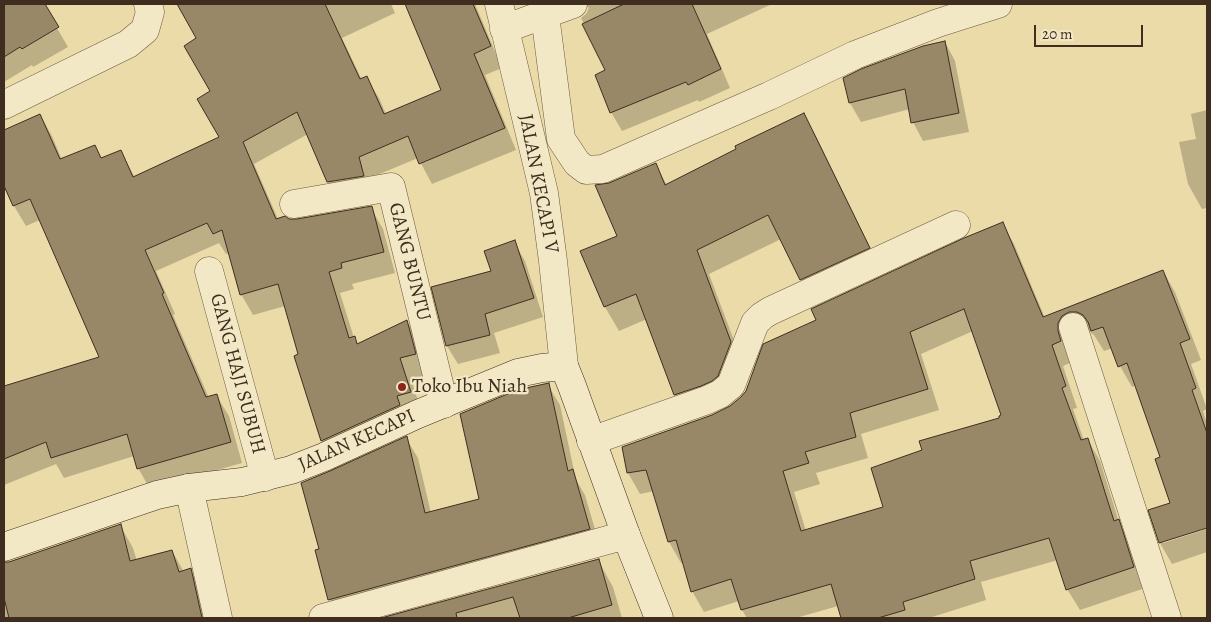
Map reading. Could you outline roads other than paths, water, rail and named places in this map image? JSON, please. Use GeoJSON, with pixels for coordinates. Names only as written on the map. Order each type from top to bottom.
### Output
{"type":"FeatureCollection","features":[{"type":"Feature","properties":{"kind":"street"},"geometry":{"type":"LineString","coordinates":[[4,105],[128,44],[145,30],[150,12],[148,4]]}},
{"type":"Feature","properties":{"kind":"street"},"geometry":{"type":"LineString","coordinates":[[502,17],[545,15],[573,4]]}},
{"type":"Feature","properties":{"kind":"street"},"geometry":{"type":"LineString","coordinates":[[545,15],[561,139],[577,163],[586,170],[603,169],[769,96],[855,55],[938,22],[998,4]]}},
{"type":"Feature","properties":{"kind":"street","name":"JALAN KECAPI V"},"geometry":{"type":"LineString","coordinates":[[502,17],[544,194],[564,366]]}},
{"type":"Feature","properties":{"kind":"street","name":"GANG BUNTU"},"geometry":{"type":"LineString","coordinates":[[294,204],[391,187],[444,404]]}},
{"type":"Feature","properties":{"kind":"street"},"geometry":{"type":"LineString","coordinates":[[592,441],[720,394],[731,385],[755,323],[762,316],[956,225]]}},
{"type":"Feature","properties":{"kind":"street","name":"GANG HAJI SUBUH"},"geometry":{"type":"LineString","coordinates":[[208,271],[265,477]]}},
{"type":"Feature","properties":{"kind":"street"},"geometry":{"type":"LineString","coordinates":[[1073,327],[1168,618]]}},
{"type":"Feature","properties":{"kind":"street"},"geometry":{"type":"LineString","coordinates":[[564,366],[658,618]]}},
{"type":"Feature","properties":{"kind":"street","name":"JALAN KECAPI"},"geometry":{"type":"LineString","coordinates":[[4,547],[158,495],[189,488],[242,482],[291,470],[418,414],[518,373],[564,366]]}},
{"type":"Feature","properties":{"kind":"street"},"geometry":{"type":"LineString","coordinates":[[189,488],[218,618]]}},
{"type":"Feature","properties":{"kind":"street"},"geometry":{"type":"LineString","coordinates":[[323,618],[626,535]]}},
{"type":"Feature","properties":{"kind":"place","name":"Toko Ibu Niah"},"geometry":{"type":"Point","coordinates":[402,387]}}]}
